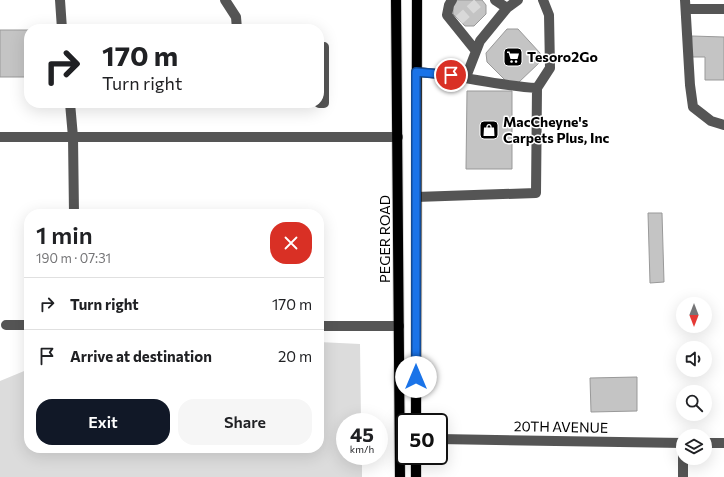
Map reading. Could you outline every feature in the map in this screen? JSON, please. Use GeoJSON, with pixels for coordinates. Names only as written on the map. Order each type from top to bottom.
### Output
{"type":"FeatureCollection","features":[{"type":"Feature","properties":{"kind":"main road","name":"PEGER ROAD"},"geometry":{"type":"LineString","coordinates":[[396,0],[402,413]]}},
{"type":"Feature","properties":{"kind":"main road"},"geometry":{"type":"LineString","coordinates":[[416,413],[417,0]]}},
{"type":"Feature","properties":{"kind":"main road","name":"PEGER ROAD"},"geometry":{"type":"LineString","coordinates":[[400,477],[401,465]]}},
{"type":"Feature","properties":{"kind":"main road"},"geometry":{"type":"LineString","coordinates":[[416,465],[416,477]]}},
{"type":"Feature","properties":{"kind":"street"},"geometry":{"type":"LineString","coordinates":[[60,0],[62,24]]}},
{"type":"Feature","properties":{"kind":"street"},"geometry":{"type":"LineString","coordinates":[[226,0],[236,17],[237,24]]}},
{"type":"Feature","properties":{"kind":"street"},"geometry":{"type":"LineString","coordinates":[[452,0],[448,5],[447,15],[457,22],[476,51]]}},
{"type":"Feature","properties":{"kind":"street"},"geometry":{"type":"LineString","coordinates":[[495,0],[507,8]]}},
{"type":"Feature","properties":{"kind":"street"},"geometry":{"type":"LineString","coordinates":[[466,77],[480,41],[507,8],[518,0]]}},
{"type":"Feature","properties":{"kind":"street"},"geometry":{"type":"LineString","coordinates":[[416,197],[536,193],[536,88],[550,68],[549,14],[543,0]]}},
{"type":"Feature","properties":{"kind":"street"},"geometry":{"type":"LineString","coordinates":[[724,9],[685,5],[690,85],[693,107],[711,121],[724,125]]}},
{"type":"Feature","properties":{"kind":"street"},"geometry":{"type":"LineString","coordinates":[[324,47],[324,103]]}},
{"type":"Feature","properties":{"kind":"street"},"geometry":{"type":"LineString","coordinates":[[416,72],[466,77],[507,86],[536,88]]}},
{"type":"Feature","properties":{"kind":"street"},"geometry":{"type":"LineString","coordinates":[[70,108],[73,137],[74,209]]}},
{"type":"Feature","properties":{"kind":"street"},"geometry":{"type":"LineString","coordinates":[[0,137],[398,137]]}},
{"type":"Feature","properties":{"kind":"street"},"geometry":{"type":"LineString","coordinates":[[6,325],[24,325]]}},
{"type":"Feature","properties":{"kind":"street"},"geometry":{"type":"LineString","coordinates":[[324,326],[400,326]]}},
{"type":"Feature","properties":{"kind":"street","name":"20TH AVENUE"},"geometry":{"type":"LineString","coordinates":[[448,439],[676,443]]}},
{"type":"Feature","properties":{"kind":"street"},"geometry":{"type":"LineString","coordinates":[[712,443],[724,443]]}},
{"type":"Feature","properties":{"kind":"street"},"geometry":{"type":"LineString","coordinates":[[683,465],[683,477]]}},
{"type":"Feature","properties":{"kind":"shaded area"},"geometry":{"type":"Polygon","coordinates":[[[324,342],[360,344],[361,413],[336,413],[336,465],[362,465],[362,477],[0,477],[0,381],[24,371],[24,453],[324,453],[324,342]]]}},
{"type":"Feature","properties":{"kind":"building"},"geometry":{"type":"Polygon","coordinates":[[[457,0],[482,0],[486,5],[486,14],[474,26],[465,26],[453,14],[453,5],[457,0]]]}},
{"type":"Feature","properties":{"kind":"building","name":"Tesoro2Go"},"geometry":{"type":"Polygon","coordinates":[[[507,29],[518,29],[540,53],[540,62],[518,83],[508,83],[487,62],[486,53],[507,29]]]}},
{"type":"Feature","properties":{"kind":"building"},"geometry":{"type":"Polygon","coordinates":[[[0,30],[24,30],[24,77],[0,77],[0,30]]]}},
{"type":"Feature","properties":{"kind":"building"},"geometry":{"type":"Polygon","coordinates":[[[692,36],[724,37],[724,80],[705,80],[705,57],[691,57],[692,36]]]}},
{"type":"Feature","properties":{"kind":"building","name":"MacCheyne's Carpets Plus, Inc"},"geometry":{"type":"Polygon","coordinates":[[[467,91],[512,91],[512,169],[466,169],[467,91]]]}},
{"type":"Feature","properties":{"kind":"building"},"geometry":{"type":"Polygon","coordinates":[[[648,213],[662,213],[664,282],[650,283],[648,213]]]}},
{"type":"Feature","properties":{"kind":"building"},"geometry":{"type":"Polygon","coordinates":[[[637,377],[637,411],[591,412],[590,378],[637,377]]]}},
{"type":"Feature","properties":{"kind":"tunnel"},"geometry":{"type":"LineString","coordinates":[[459,20],[481,0]]}},
{"type":"Feature","properties":{"kind":"place","name":"Tesoro2Go"},"geometry":{"type":"Point","coordinates":[513,57]}},
{"type":"Feature","properties":{"kind":"place","name":"MacCheyne's Carpets Plus, Inc"},"geometry":{"type":"Point","coordinates":[489,130]}},
{"type":"Feature","properties":{"kind":"route"},"geometry":{"type":"LineString","coordinates":[[416,377],[416,72],[451,75]]}}]}
